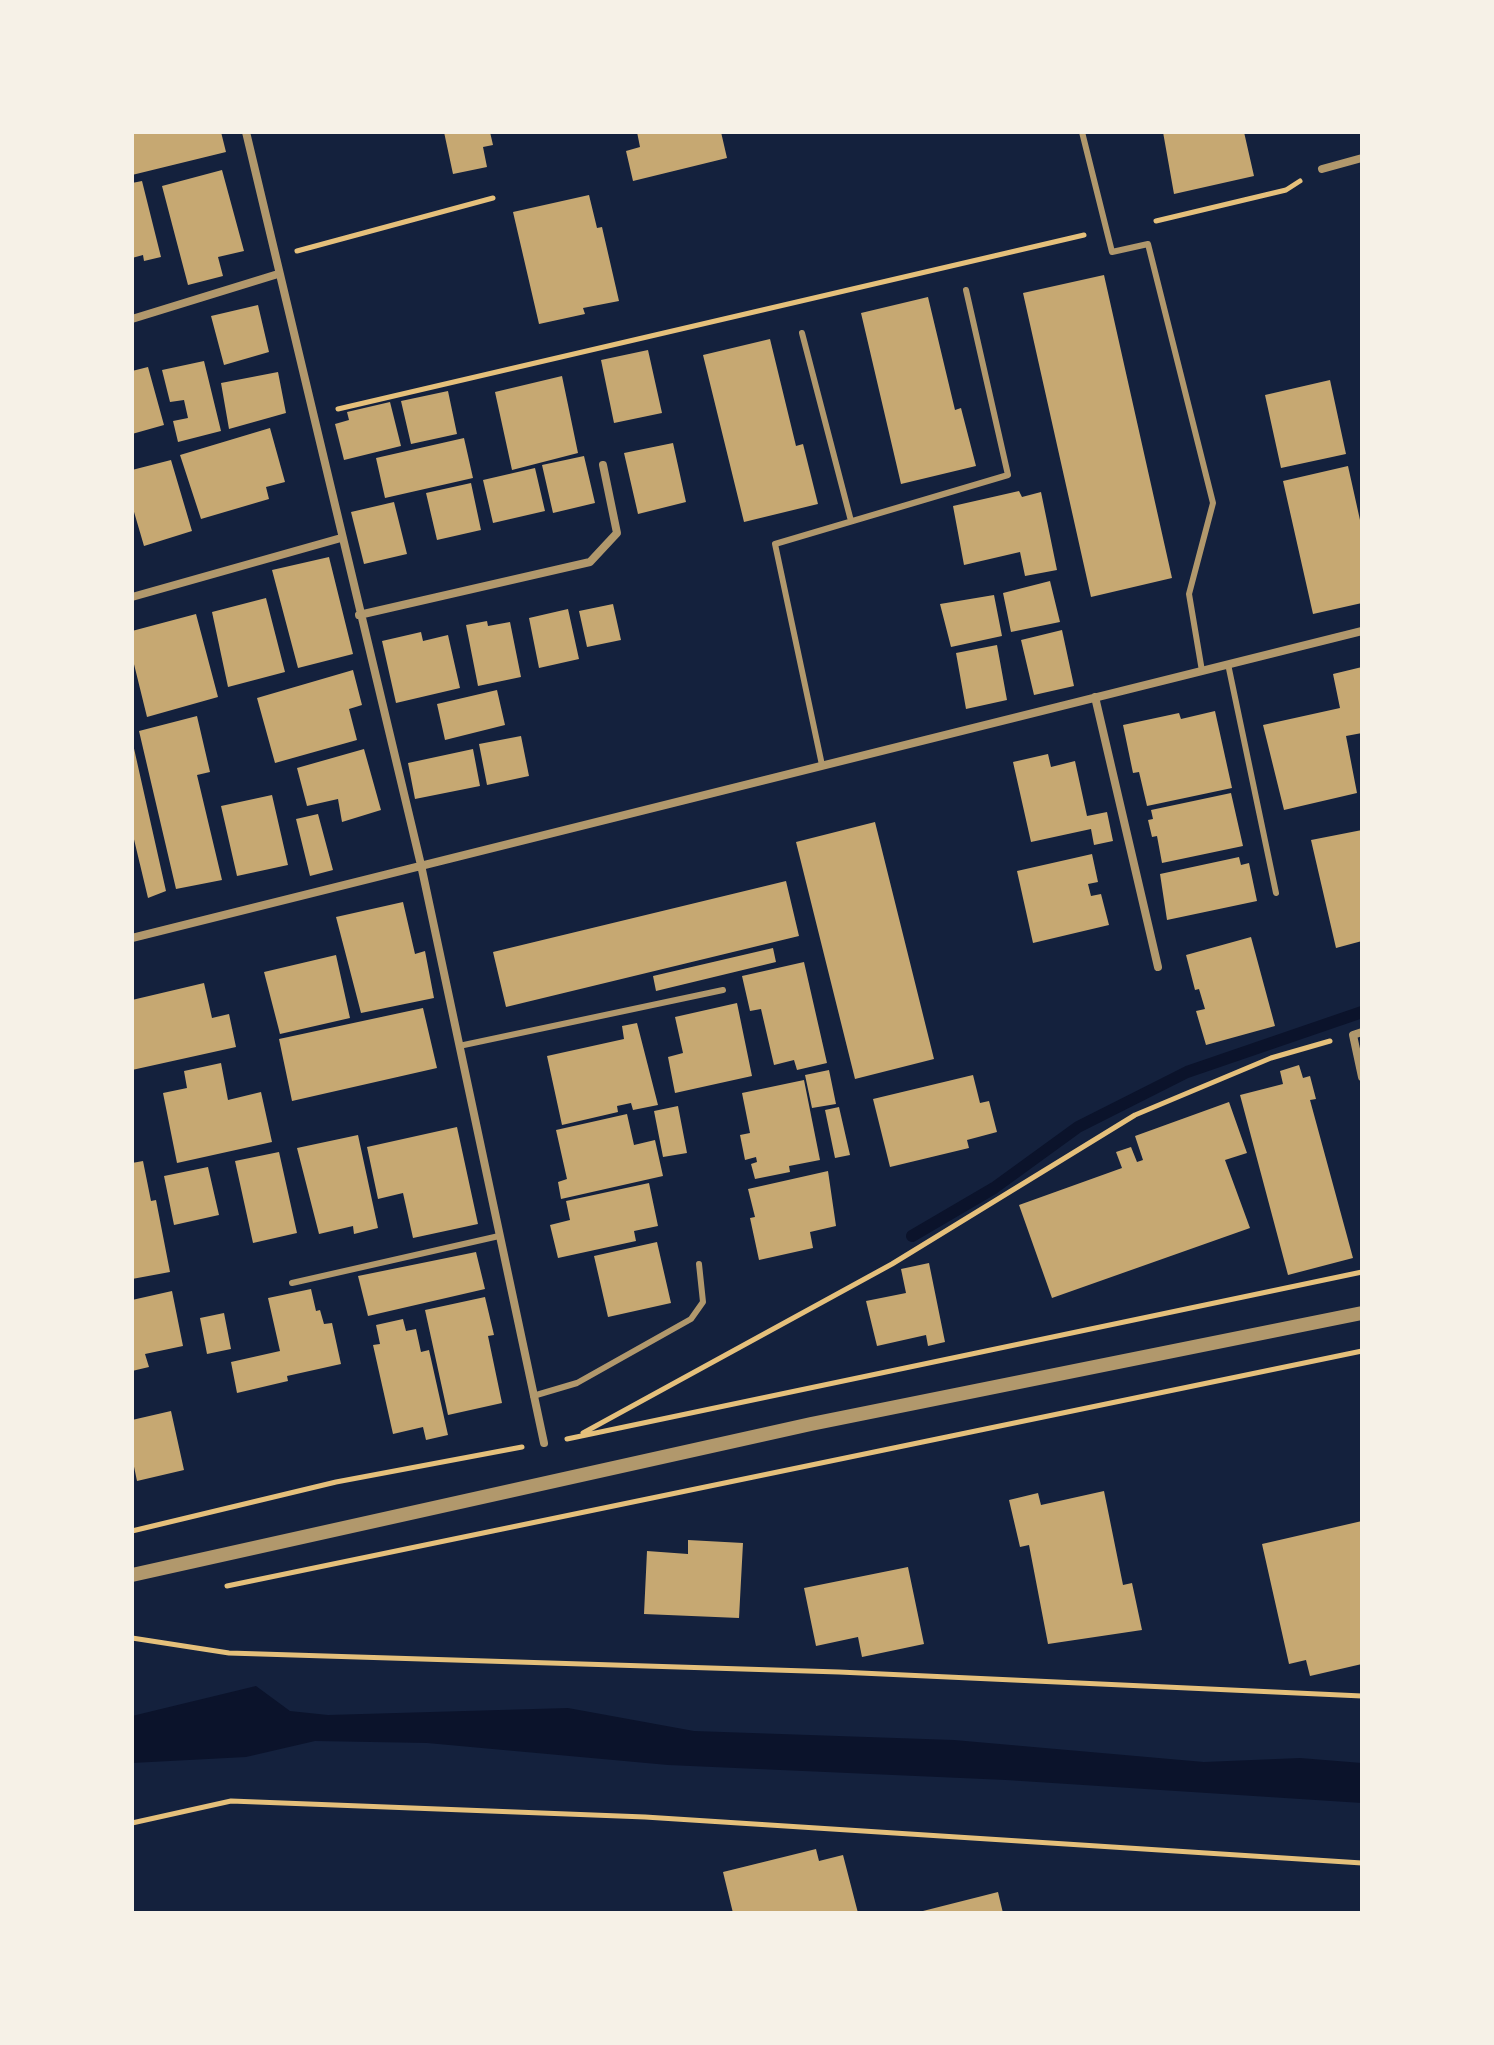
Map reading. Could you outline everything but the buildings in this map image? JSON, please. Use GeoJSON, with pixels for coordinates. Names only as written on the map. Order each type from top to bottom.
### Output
{"type":"FeatureCollection","features":[{"type":"Feature","properties":{"kind":"street"},"geometry":{"type":"LineString","coordinates":[[246,132],[421,865],[544,1443]]}},
{"type":"Feature","properties":{"kind":"street"},"geometry":{"type":"LineString","coordinates":[[1322,169],[1362,158]]}},
{"type":"Feature","properties":{"kind":"street"},"geometry":{"type":"LineString","coordinates":[[132,319],[278,274]]}},
{"type":"Feature","properties":{"kind":"street"},"geometry":{"type":"LineString","coordinates":[[359,615],[590,562],[617,533],[603,465]]}},
{"type":"Feature","properties":{"kind":"street"},"geometry":{"type":"LineString","coordinates":[[132,597],[341,538]]}},
{"type":"Feature","properties":{"kind":"street"},"geometry":{"type":"LineString","coordinates":[[132,938],[1362,631]]}},
{"type":"Feature","properties":{"kind":"street"},"geometry":{"type":"LineString","coordinates":[[1095,697],[1158,967]]}},
{"type":"Feature","properties":{"kind":"street"},"geometry":{"type":"LineString","coordinates":[[1357,1033],[1362,1077]]}},
{"type":"Feature","properties":{"kind":"street"},"geometry":{"type":"LineString","coordinates":[[132,1575],[811,1424],[1362,1313]]}},
{"type":"Feature","properties":{"kind":"lane"},"geometry":{"type":"LineString","coordinates":[[1082,132],[1112,252],[1148,244],[1213,503],[1189,594],[1202,671]]}},
{"type":"Feature","properties":{"kind":"lane"},"geometry":{"type":"LineString","coordinates":[[822,765],[775,544],[1008,475],[966,290]]}},
{"type":"Feature","properties":{"kind":"lane"},"geometry":{"type":"LineString","coordinates":[[802,333],[851,521]]}},
{"type":"Feature","properties":{"kind":"lane"},"geometry":{"type":"LineString","coordinates":[[1228,664],[1276,893]]}},
{"type":"Feature","properties":{"kind":"lane"},"geometry":{"type":"LineString","coordinates":[[459,1046],[723,990]]}},
{"type":"Feature","properties":{"kind":"lane"},"geometry":{"type":"LineString","coordinates":[[292,1283],[499,1236]]}},
{"type":"Feature","properties":{"kind":"lane"},"geometry":{"type":"LineString","coordinates":[[532,1396],[577,1383],[691,1319],[703,1302],[699,1264]]}},
{"type":"Feature","properties":{"kind":"path"},"geometry":{"type":"LineString","coordinates":[[312,415],[1286,190],[1322,169]]}},
{"type":"Feature","properties":{"kind":"path"},"geometry":{"type":"LineString","coordinates":[[274,257],[493,198]]}},
{"type":"Feature","properties":{"kind":"path"},"geometry":{"type":"LineString","coordinates":[[575,1437],[892,1264],[1135,1115],[1271,1058],[1357,1033]]}},
{"type":"Feature","properties":{"kind":"path"},"geometry":{"type":"LineString","coordinates":[[132,1531],[336,1482],[575,1437],[1362,1272]]}},
{"type":"Feature","properties":{"kind":"path"},"geometry":{"type":"LineString","coordinates":[[225,1587],[1362,1351]]}},
{"type":"Feature","properties":{"kind":"path"},"geometry":{"type":"LineString","coordinates":[[132,1638],[229,1653],[839,1672],[1362,1696]]}},
{"type":"Feature","properties":{"kind":"path"},"geometry":{"type":"LineString","coordinates":[[132,1823],[231,1801],[645,1817],[1362,1863]]}},
{"type":"Feature","properties":{"kind":"water"},"geometry":{"type":"Polygon","coordinates":[[[256,1686],[290,1711],[328,1715],[568,1708],[694,1731],[954,1740],[1204,1762],[1300,1758],[1362,1763],[1362,1803],[1006,1780],[668,1765],[427,1743],[315,1741],[246,1757],[132,1763],[132,1716],[256,1686]]]}},
{"type":"Feature","properties":{"kind":"waterway"},"geometry":{"type":"LineString","coordinates":[[912,1236],[994,1188],[1078,1127],[1187,1072],[1362,1012]]}}]}
